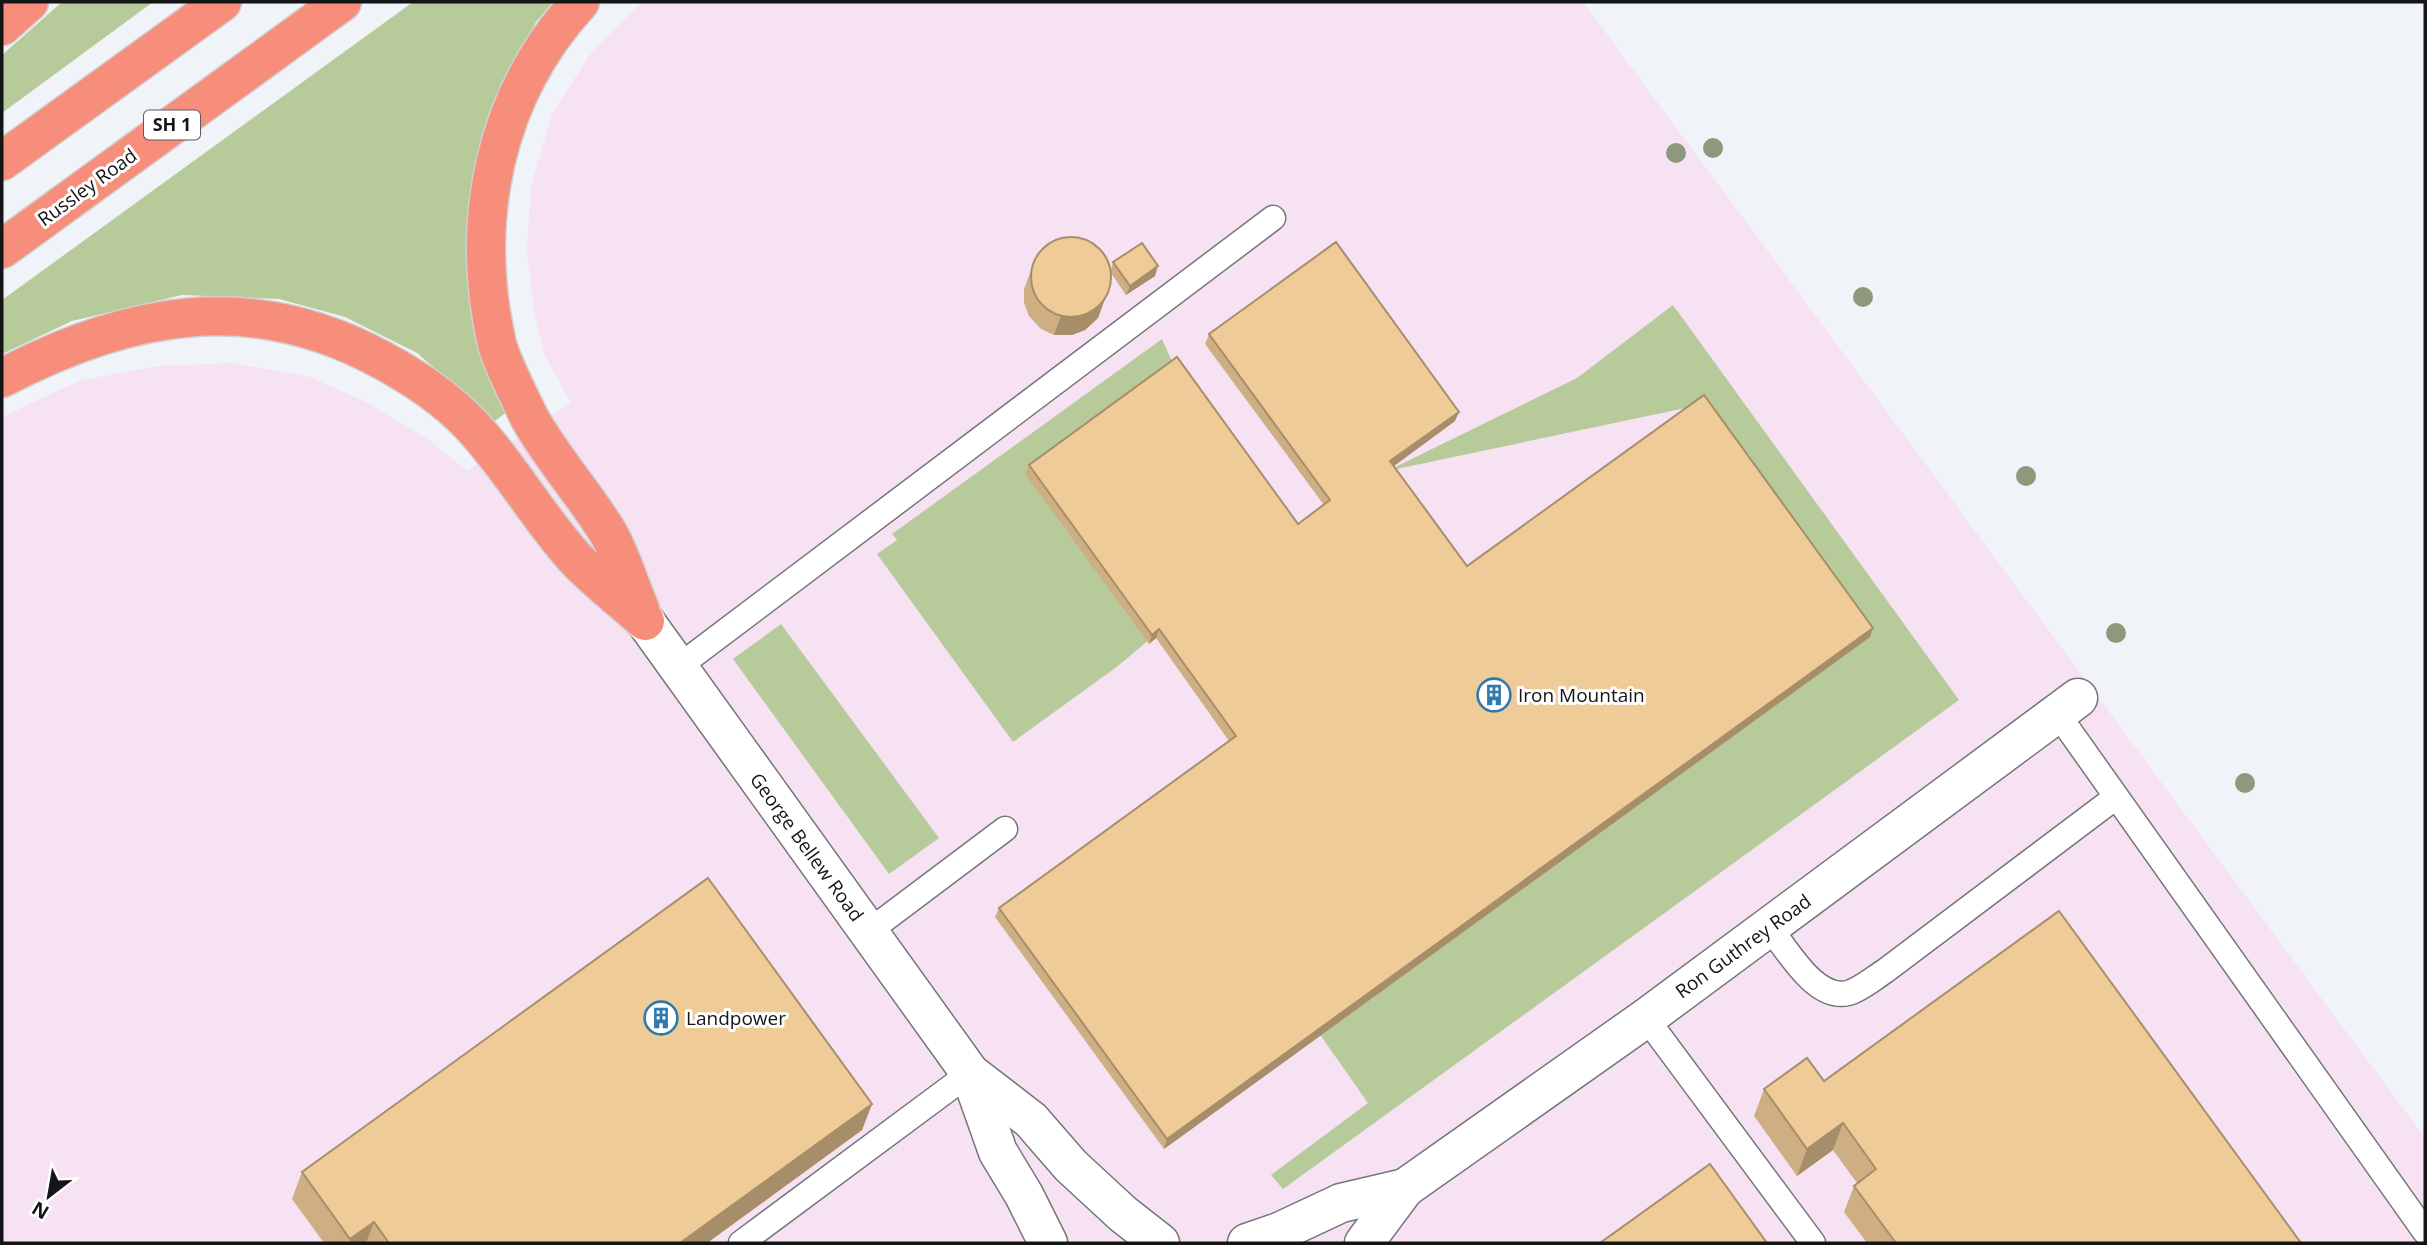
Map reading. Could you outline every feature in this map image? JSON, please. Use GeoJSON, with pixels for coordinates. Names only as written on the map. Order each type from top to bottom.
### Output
{"type":"FeatureCollection","features":[{"type":"Feature","properties":{"kind":"highway"},"geometry":{"type":"LineString","coordinates":[[2,26],[29,2]]}},
{"type":"Feature","properties":{"kind":"highway"},"geometry":{"type":"LineString","coordinates":[[2,161],[222,2]]}},
{"type":"Feature","properties":{"kind":"highway","name":"Russley Road"},"geometry":{"type":"LineString","coordinates":[[2,249],[342,2]]}},
{"type":"Feature","properties":{"kind":"highway"},"geometry":{"type":"LineString","coordinates":[[580,2],[558,26],[523,82],[500,139],[488,200],[486,275],[498,346],[529,417],[608,533],[645,621]]}},
{"type":"Feature","properties":{"kind":"highway"},"geometry":{"type":"LineString","coordinates":[[2,378],[88,338],[153,320],[217,315],[252,318],[287,322],[348,342],[412,377],[469,423],[523,488],[575,558],[645,621]]}},
{"type":"Feature","properties":{"kind":"street","name":"George Bellew Road"},"geometry":{"type":"LineString","coordinates":[[645,621],[970,1073],[998,1152],[1048,1243]]}},
{"type":"Feature","properties":{"kind":"street","name":"Ron Guthrey Road"},"geometry":{"type":"LineString","coordinates":[[1364,1243],[1405,1188],[1646,1018],[2068,706]]}},
{"type":"Feature","properties":{"kind":"street","name":"George Bellew Road"},"geometry":{"type":"LineString","coordinates":[[970,1073],[1031,1119],[1072,1166],[1123,1214],[1160,1243]]}},
{"type":"Feature","properties":{"kind":"street","name":"Ron Guthrey Road"},"geometry":{"type":"LineString","coordinates":[[1247,1243],[1341,1203],[1405,1188]]}},
{"type":"Feature","properties":{"kind":"lane"},"geometry":{"type":"LineString","coordinates":[[678,667],[1273,218]]}},
{"type":"Feature","properties":{"kind":"lane"},"geometry":{"type":"LineString","coordinates":[[2068,706],[2116,797],[2425,1232]]}},
{"type":"Feature","properties":{"kind":"lane"},"geometry":{"type":"LineString","coordinates":[[1769,927],[1813,982],[1833,995],[1850,993],[1885,971],[2116,797]]}},
{"type":"Feature","properties":{"kind":"lane"},"geometry":{"type":"LineString","coordinates":[[868,932],[1005,829]]}},
{"type":"Feature","properties":{"kind":"lane"},"geometry":{"type":"LineString","coordinates":[[1646,1018],[1813,1243]]}},
{"type":"Feature","properties":{"kind":"lane"},"geometry":{"type":"LineString","coordinates":[[741,1243],[970,1073]]}},
{"type":"Feature","properties":{"kind":"shaded area"},"geometry":{"type":"Polygon","coordinates":[[[642,2],[1583,2],[2425,1138],[2425,1243],[2,1243],[2,417],[81,380],[161,366],[232,363],[310,377],[366,402],[429,440],[467,471],[571,403],[545,356],[534,311],[527,251],[531,187],[552,114],[589,56],[642,2]]]}},
{"type":"Feature","properties":{"kind":"green space"},"geometry":{"type":"Polygon","coordinates":[[[62,2],[153,2],[2,113],[2,55],[62,2]]]}},
{"type":"Feature","properties":{"kind":"green space"},"geometry":{"type":"Polygon","coordinates":[[[413,2],[553,2],[536,22],[491,109],[474,175],[508,411],[495,421],[417,353],[345,317],[279,299],[182,295],[72,321],[2,354],[2,300],[413,2]]]}},
{"type":"Feature","properties":{"kind":"green space"},"geometry":{"type":"Polygon","coordinates":[[[1673,305],[1959,700],[1283,1189],[1271,1175],[1368,1103],[1316,1029],[1700,405],[1387,471],[1577,378],[1673,305]]]}},
{"type":"Feature","properties":{"kind":"green space"},"geometry":{"type":"Polygon","coordinates":[[[1162,339],[1174,366],[1151,638],[1118,666],[1013,742],[877,554],[897,540],[892,534],[1162,339]]]}},
{"type":"Feature","properties":{"kind":"green space"},"geometry":{"type":"Polygon","coordinates":[[[781,624],[939,838],[889,874],[733,659],[781,624]]]}},
{"type":"Feature","properties":{"kind":"building"},"geometry":{"type":"Polygon","coordinates":[[[1071,237],[1086,240],[1099,249],[1108,262],[1111,277],[1108,292],[1099,305],[1086,314],[1071,317],[1056,314],[1043,305],[1034,292],[1031,277],[1034,262],[1043,249],[1056,240],[1071,237]]]}},
{"type":"Feature","properties":{"kind":"building","name":"Iron Mountain"},"geometry":{"type":"Polygon","coordinates":[[[1336,242],[1459,412],[1390,461],[1467,566],[1704,395],[1873,628],[1167,1139],[999,908],[1236,736],[1159,629],[1152,635],[1029,465],[1177,357],[1298,524],[1330,500],[1209,334],[1336,242]]]}},
{"type":"Feature","properties":{"kind":"building"},"geometry":{"type":"Polygon","coordinates":[[[1142,243],[1158,266],[1130,286],[1113,262],[1142,243]]]}},
{"type":"Feature","properties":{"kind":"building","name":"Landpower"},"geometry":{"type":"Polygon","coordinates":[[[708,878],[872,1104],[680,1243],[389,1243],[374,1222],[350,1239],[302,1172],[708,878]]]}},
{"type":"Feature","properties":{"kind":"building"},"geometry":{"type":"Polygon","coordinates":[[[2059,911],[2301,1243],[1896,1243],[1854,1186],[1876,1169],[1843,1123],[1807,1149],[1764,1089],[1807,1058],[1824,1081],[2059,911]]]}},
{"type":"Feature","properties":{"kind":"building"},"geometry":{"type":"Polygon","coordinates":[[[1710,1164],[1767,1243],[1600,1243],[1710,1164]]]}},
{"type":"Feature","properties":{"kind":"place","name":"Iron Mountain"},"geometry":{"type":"Point","coordinates":[1494,695]}},
{"type":"Feature","properties":{"kind":"place","name":"Landpower"},"geometry":{"type":"Point","coordinates":[661,1018]}}]}
